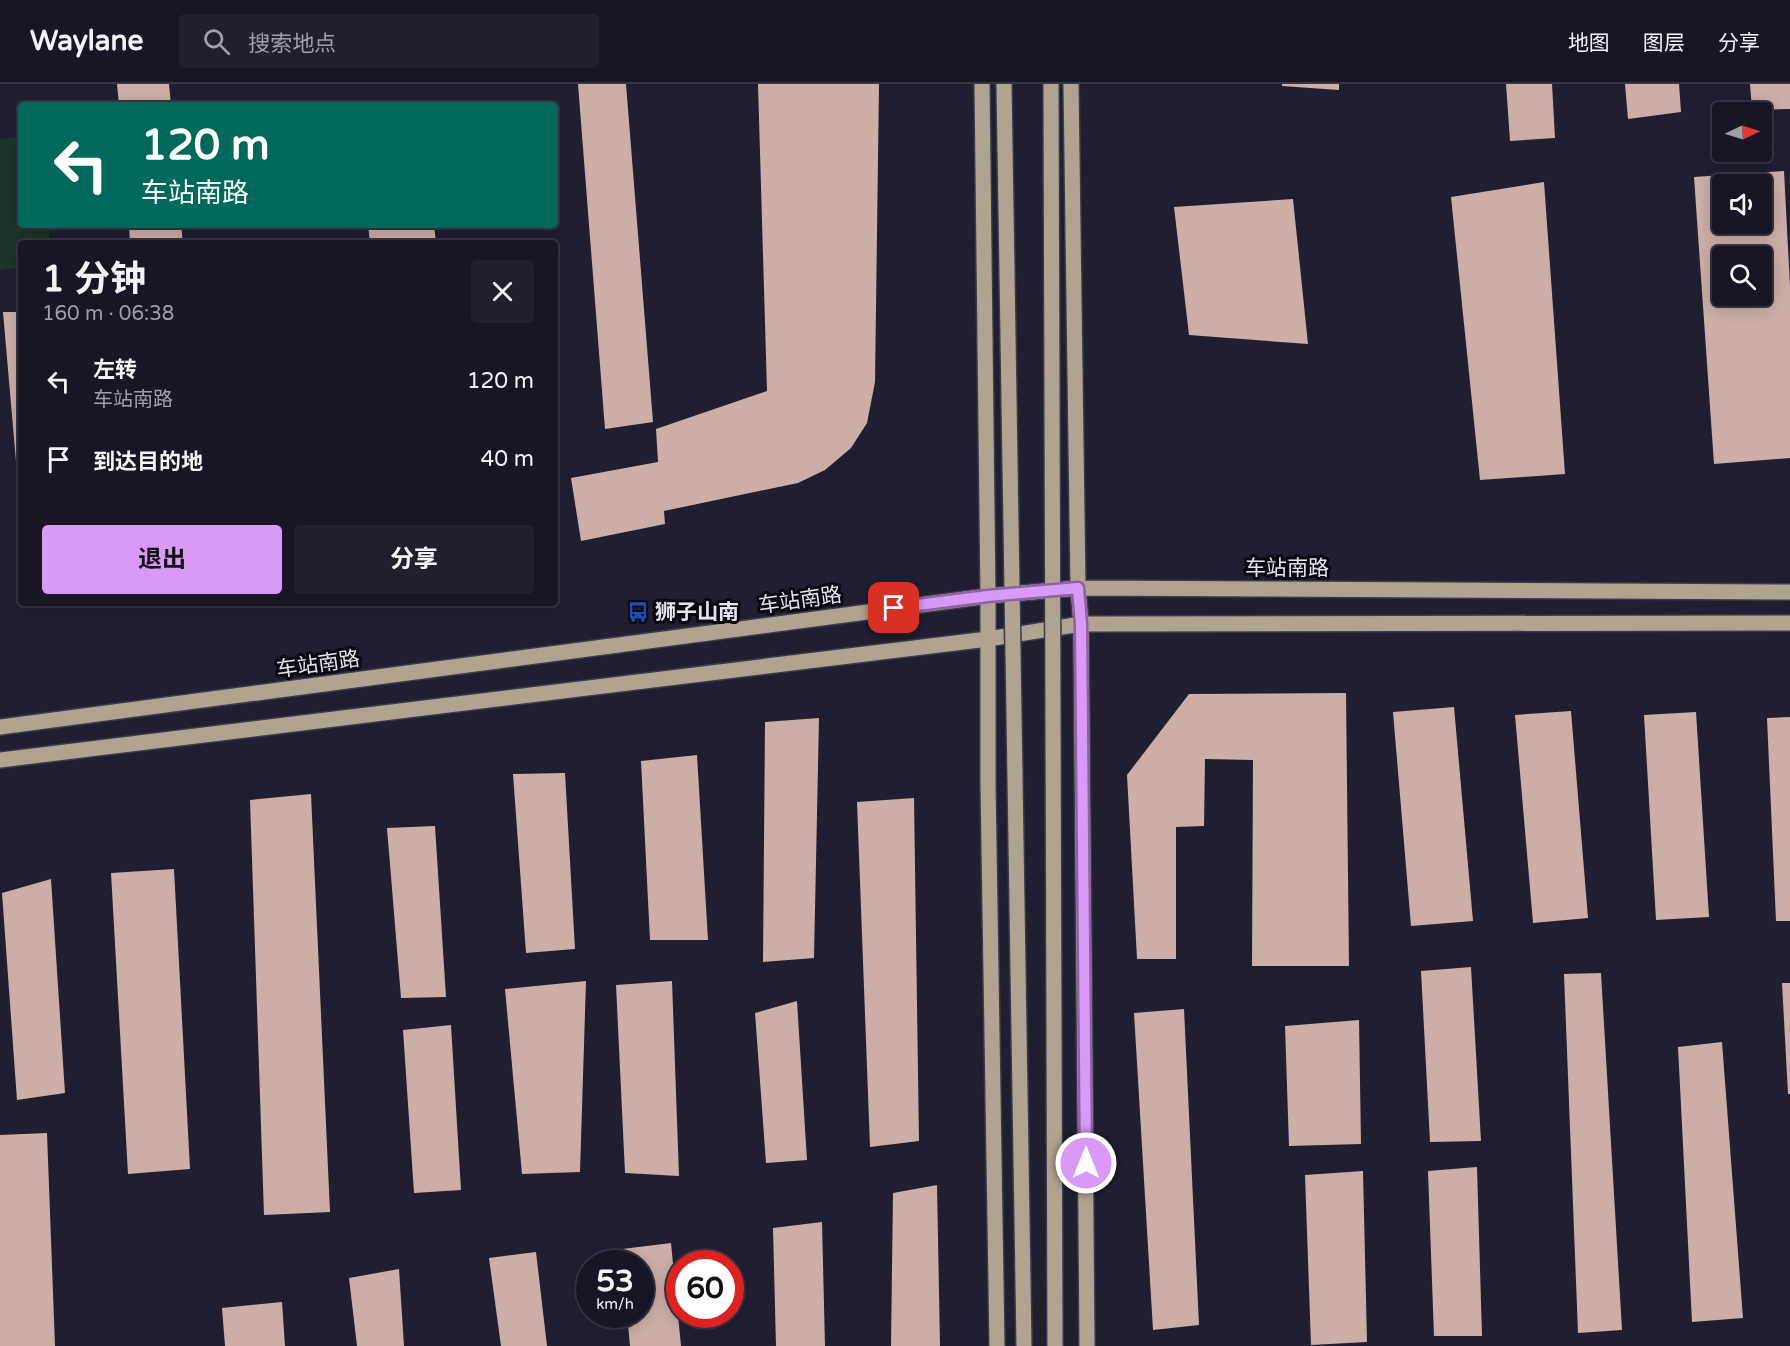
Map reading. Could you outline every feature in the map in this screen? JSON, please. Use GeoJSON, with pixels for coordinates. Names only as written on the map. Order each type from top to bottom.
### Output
{"type":"FeatureCollection","features":[{"type":"Feature","properties":{"kind":"main road"},"geometry":{"type":"LineString","coordinates":[[982,84],[988,784],[997,1346]]}},
{"type":"Feature","properties":{"kind":"main road"},"geometry":{"type":"LineString","coordinates":[[1004,84],[1024,1346]]}},
{"type":"Feature","properties":{"kind":"main road"},"geometry":{"type":"LineString","coordinates":[[1051,84],[1054,1346]]}},
{"type":"Feature","properties":{"kind":"main road"},"geometry":{"type":"LineString","coordinates":[[1071,84],[1078,588],[1081,624],[1087,1346]]}},
{"type":"Feature","properties":{"kind":"main road","name":"车站南路"},"geometry":{"type":"LineString","coordinates":[[0,727],[988,596],[1078,588],[1790,592]]}},
{"type":"Feature","properties":{"kind":"main road"},"geometry":{"type":"LineString","coordinates":[[0,760],[988,639],[1081,624],[1790,622]]}},
{"type":"Feature","properties":{"kind":"green space"},"geometry":{"type":"Polygon","coordinates":[[[18,137],[18,228],[49,228],[50,240],[18,240],[18,268],[0,270],[0,139],[18,137]]]}},
{"type":"Feature","properties":{"kind":"building"},"geometry":{"type":"Polygon","coordinates":[[[117,84],[169,84],[171,102],[119,102],[117,84]]]}},
{"type":"Feature","properties":{"kind":"building"},"geometry":{"type":"Polygon","coordinates":[[[578,84],[626,84],[653,422],[605,429],[578,84]]]}},
{"type":"Feature","properties":{"kind":"building"},"geometry":{"type":"Polygon","coordinates":[[[758,84],[879,84],[875,382],[867,423],[851,448],[825,470],[798,483],[664,511],[665,524],[581,541],[571,478],[658,462],[656,429],[767,391],[758,84]]]}},
{"type":"Feature","properties":{"kind":"building"},"geometry":{"type":"Polygon","coordinates":[[[1282,84],[1339,84],[1339,90],[1282,86],[1282,84]]]}},
{"type":"Feature","properties":{"kind":"building"},"geometry":{"type":"Polygon","coordinates":[[[1506,84],[1552,84],[1555,138],[1510,141],[1506,84]]]}},
{"type":"Feature","properties":{"kind":"building"},"geometry":{"type":"Polygon","coordinates":[[[1625,84],[1679,84],[1681,112],[1628,119],[1625,84]]]}},
{"type":"Feature","properties":{"kind":"building"},"geometry":{"type":"Polygon","coordinates":[[[1750,84],[1790,84],[1790,109],[1772,109],[1772,102],[1751,102],[1750,84]]]}},
{"type":"Feature","properties":{"kind":"building"},"geometry":{"type":"Polygon","coordinates":[[[1784,171],[1790,286],[1790,458],[1714,464],[1694,177],[1712,176],[1712,234],[1772,234],[1772,174],[1739,174],[1784,171]]]}},
{"type":"Feature","properties":{"kind":"building"},"geometry":{"type":"Polygon","coordinates":[[[1544,182],[1565,474],[1480,480],[1451,197],[1544,182]]]}},
{"type":"Feature","properties":{"kind":"building"},"geometry":{"type":"Polygon","coordinates":[[[1293,199],[1308,344],[1189,335],[1174,207],[1293,199]]]}},
{"type":"Feature","properties":{"kind":"building"},"geometry":{"type":"Polygon","coordinates":[[[129,228],[181,228],[183,240],[130,240],[129,228]]]}},
{"type":"Feature","properties":{"kind":"building"},"geometry":{"type":"Polygon","coordinates":[[[368,228],[434,228],[436,240],[370,240],[368,228]]]}},
{"type":"Feature","properties":{"kind":"building"},"geometry":{"type":"Polygon","coordinates":[[[3,312],[18,312],[18,484],[3,312]]]}},
{"type":"Feature","properties":{"kind":"building"},"geometry":{"type":"Polygon","coordinates":[[[1346,693],[1349,966],[1252,966],[1253,760],[1205,759],[1204,826],[1176,827],[1176,959],[1137,959],[1127,775],[1189,694],[1346,693]]]}},
{"type":"Feature","properties":{"kind":"building"},"geometry":{"type":"Polygon","coordinates":[[[1454,707],[1473,921],[1411,926],[1393,712],[1454,707]]]}},
{"type":"Feature","properties":{"kind":"building"},"geometry":{"type":"Polygon","coordinates":[[[1571,711],[1588,918],[1533,923],[1515,715],[1571,711]]]}},
{"type":"Feature","properties":{"kind":"building"},"geometry":{"type":"Polygon","coordinates":[[[1696,712],[1709,917],[1656,920],[1644,715],[1696,712]]]}},
{"type":"Feature","properties":{"kind":"building"},"geometry":{"type":"Polygon","coordinates":[[[1790,717],[1790,921],[1776,921],[1767,718],[1790,717]]]}},
{"type":"Feature","properties":{"kind":"building"},"geometry":{"type":"Polygon","coordinates":[[[819,718],[814,958],[763,962],[765,722],[819,718]]]}},
{"type":"Feature","properties":{"kind":"building"},"geometry":{"type":"Polygon","coordinates":[[[697,755],[708,940],[650,940],[641,761],[697,755]]]}},
{"type":"Feature","properties":{"kind":"building"},"geometry":{"type":"Polygon","coordinates":[[[565,773],[575,949],[526,953],[513,774],[565,773]]]}},
{"type":"Feature","properties":{"kind":"building"},"geometry":{"type":"Polygon","coordinates":[[[311,794],[330,1212],[264,1215],[250,800],[311,794]]]}},
{"type":"Feature","properties":{"kind":"building"},"geometry":{"type":"Polygon","coordinates":[[[914,798],[919,1141],[870,1147],[857,802],[914,798]]]}},
{"type":"Feature","properties":{"kind":"building"},"geometry":{"type":"Polygon","coordinates":[[[435,826],[446,997],[401,998],[387,828],[435,826]]]}},
{"type":"Feature","properties":{"kind":"building"},"geometry":{"type":"Polygon","coordinates":[[[174,869],[190,1169],[128,1174],[111,873],[174,869]]]}},
{"type":"Feature","properties":{"kind":"building"},"geometry":{"type":"Polygon","coordinates":[[[51,879],[65,1093],[17,1100],[2,893],[51,879]]]}},
{"type":"Feature","properties":{"kind":"building"},"geometry":{"type":"Polygon","coordinates":[[[1471,967],[1481,1141],[1430,1142],[1421,971],[1471,967]]]}},
{"type":"Feature","properties":{"kind":"building"},"geometry":{"type":"Polygon","coordinates":[[[1601,973],[1622,1330],[1578,1333],[1564,974],[1601,973]]]}},
{"type":"Feature","properties":{"kind":"building"},"geometry":{"type":"Polygon","coordinates":[[[586,981],[580,1172],[522,1174],[505,989],[586,981]]]}},
{"type":"Feature","properties":{"kind":"building"},"geometry":{"type":"Polygon","coordinates":[[[672,981],[679,1176],[625,1173],[616,985],[672,981]]]}},
{"type":"Feature","properties":{"kind":"building"},"geometry":{"type":"Polygon","coordinates":[[[1782,983],[1790,983],[1790,1094],[1788,1094],[1782,983]]]}},
{"type":"Feature","properties":{"kind":"building"},"geometry":{"type":"Polygon","coordinates":[[[797,1001],[807,1160],[766,1163],[755,1013],[797,1001]]]}},
{"type":"Feature","properties":{"kind":"building"},"geometry":{"type":"Polygon","coordinates":[[[1184,1009],[1199,1325],[1153,1330],[1134,1013],[1184,1009]]]}},
{"type":"Feature","properties":{"kind":"building"},"geometry":{"type":"Polygon","coordinates":[[[1359,1020],[1361,1144],[1289,1146],[1285,1026],[1359,1020]]]}},
{"type":"Feature","properties":{"kind":"building"},"geometry":{"type":"Polygon","coordinates":[[[451,1025],[461,1190],[414,1193],[403,1030],[451,1025]]]}},
{"type":"Feature","properties":{"kind":"building"},"geometry":{"type":"Polygon","coordinates":[[[1722,1042],[1743,1318],[1692,1322],[1678,1047],[1722,1042]]]}},
{"type":"Feature","properties":{"kind":"building"},"geometry":{"type":"Polygon","coordinates":[[[47,1133],[55,1346],[0,1346],[0,1135],[47,1133]]]}},
{"type":"Feature","properties":{"kind":"building"},"geometry":{"type":"Polygon","coordinates":[[[1477,1167],[1482,1336],[1434,1336],[1428,1171],[1477,1167]]]}},
{"type":"Feature","properties":{"kind":"building"},"geometry":{"type":"Polygon","coordinates":[[[1363,1171],[1367,1342],[1311,1345],[1305,1175],[1363,1171]]]}},
{"type":"Feature","properties":{"kind":"building"},"geometry":{"type":"Polygon","coordinates":[[[937,1185],[940,1346],[891,1346],[893,1193],[937,1185]]]}},
{"type":"Feature","properties":{"kind":"building"},"geometry":{"type":"Polygon","coordinates":[[[822,1222],[825,1346],[776,1346],[773,1228],[822,1222]]]}},
{"type":"Feature","properties":{"kind":"building"},"geometry":{"type":"Polygon","coordinates":[[[671,1243],[672,1250],[666,1250],[666,1328],[679,1328],[681,1346],[630,1346],[628,1328],[654,1328],[654,1250],[622,1249],[671,1243]]]}},
{"type":"Feature","properties":{"kind":"building"},"geometry":{"type":"Polygon","coordinates":[[[536,1252],[547,1346],[501,1346],[489,1258],[536,1252]]]}},
{"type":"Feature","properties":{"kind":"building"},"geometry":{"type":"Polygon","coordinates":[[[399,1269],[404,1346],[357,1346],[349,1278],[399,1269]]]}},
{"type":"Feature","properties":{"kind":"building"},"geometry":{"type":"Polygon","coordinates":[[[282,1302],[285,1346],[225,1346],[222,1308],[282,1302]]]}},
{"type":"Feature","properties":{"kind":"place","name":"狮子山南"},"geometry":{"type":"Point","coordinates":[638,612]}},
{"type":"Feature","properties":{"kind":"route"},"geometry":{"type":"LineString","coordinates":[[894,608],[1078,588],[1081,624],[1086,1163]]}}]}
